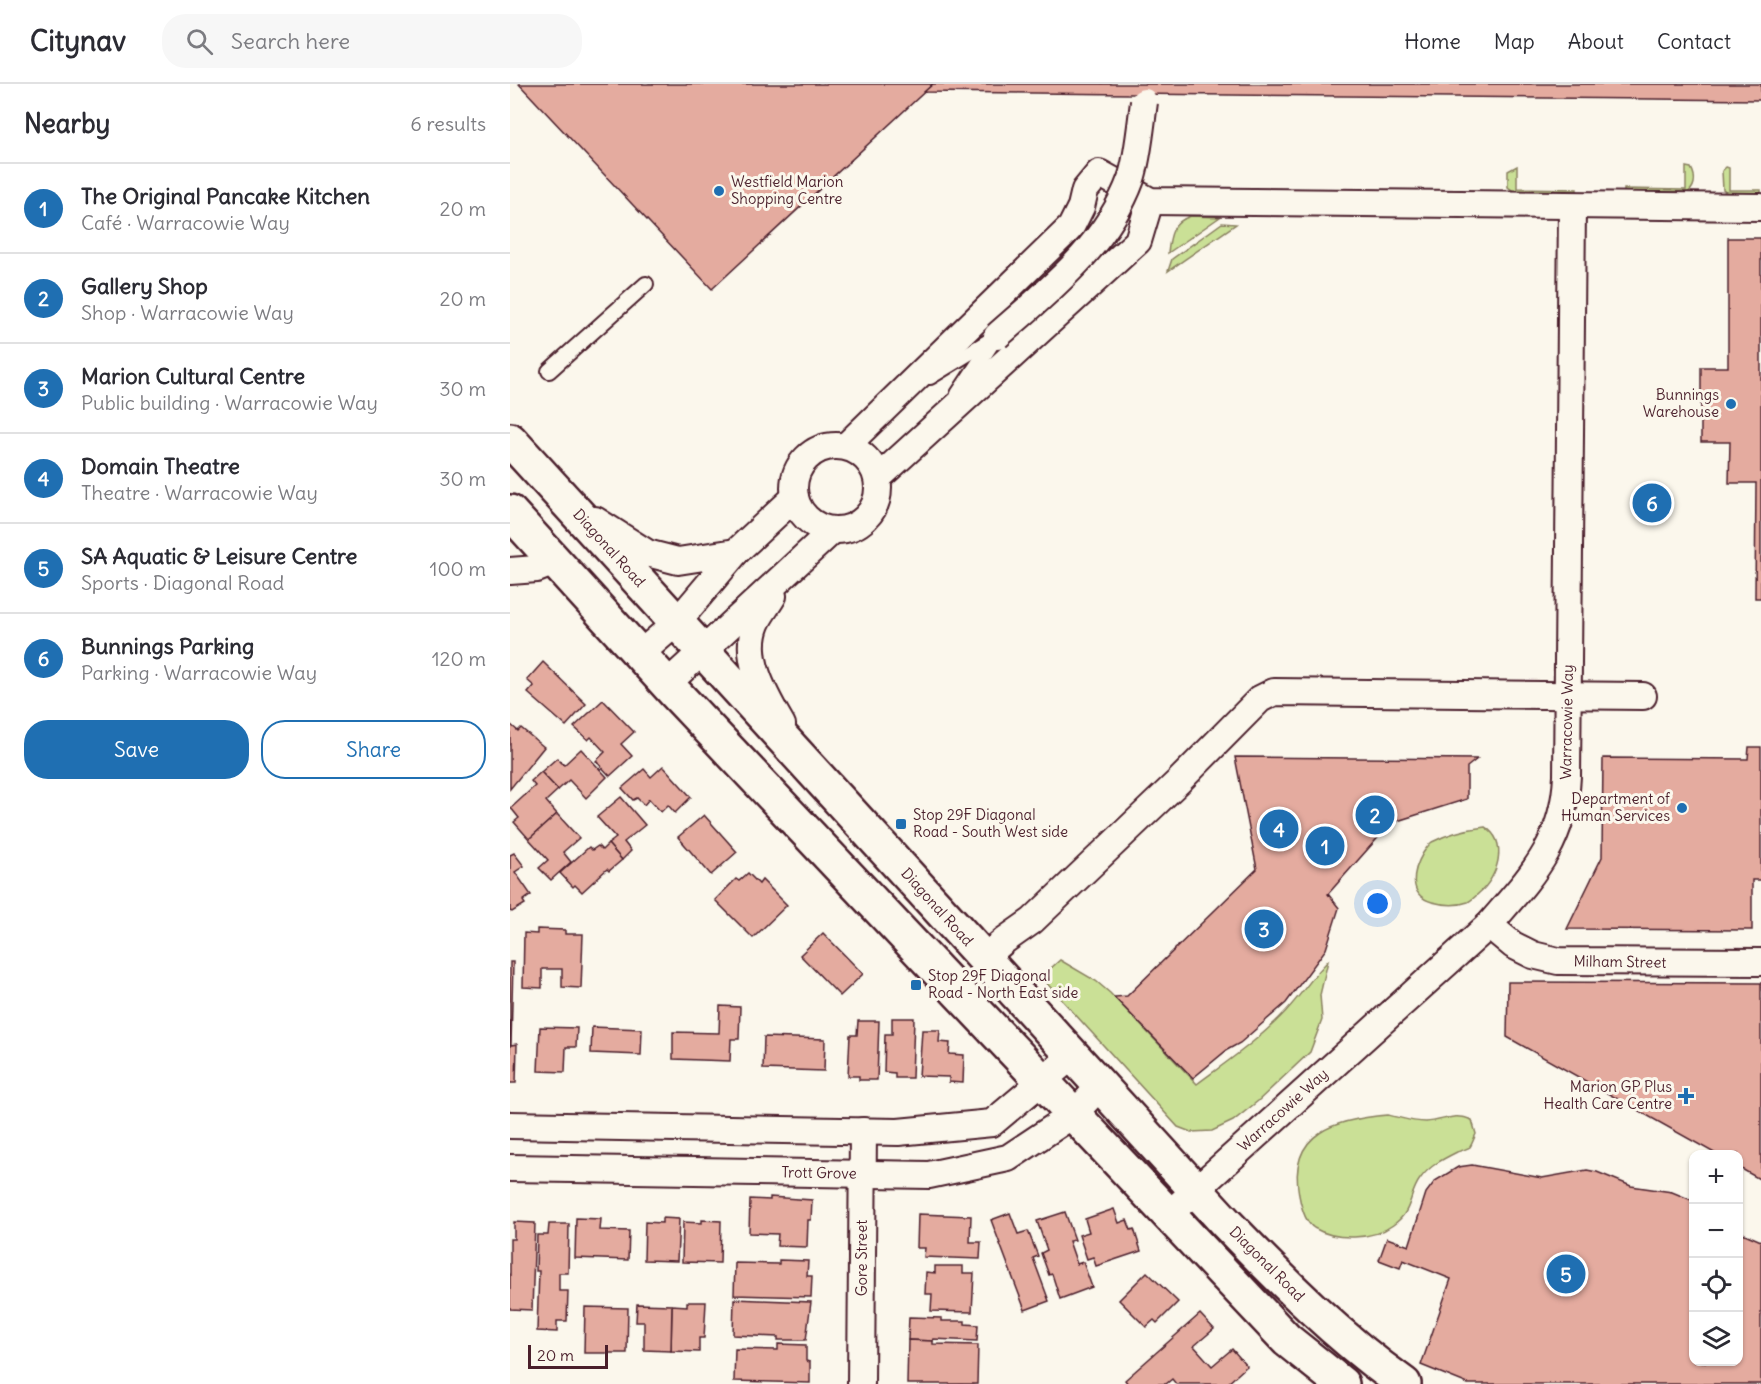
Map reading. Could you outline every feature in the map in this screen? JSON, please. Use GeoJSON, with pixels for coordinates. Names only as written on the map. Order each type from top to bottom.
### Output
{"type":"FeatureCollection","features":[{"type":"Feature","properties":{"kind":"main road","name":"Diagonal Road"},"geometry":{"type":"LineString","coordinates":[[510,440],[1072,1056],[1274,1273],[1328,1323],[1404,1384]]}},
{"type":"Feature","properties":{"kind":"main road"},"geometry":{"type":"LineString","coordinates":[[510,512],[667,684],[1287,1340],[1342,1384]]}},
{"type":"Feature","properties":{"kind":"street"},"geometry":{"type":"LineString","coordinates":[[997,336],[1057,284],[1109,225],[1131,178],[1144,93]]}},
{"type":"Feature","properties":{"kind":"street"},"geometry":{"type":"LineString","coordinates":[[846,446],[1071,227],[1081,207],[1085,190],[1099,173],[1150,201],[1761,207]]}},
{"type":"Feature","properties":{"kind":"street"},"geometry":{"type":"LineString","coordinates":[[878,478],[1138,241],[1150,201]]}},
{"type":"Feature","properties":{"kind":"street","name":"Warracowie Way"},"geometry":{"type":"LineString","coordinates":[[1168,1215],[1489,925],[1534,873],[1553,840],[1566,800],[1572,206]]}},
{"type":"Feature","properties":{"kind":"street"},"geometry":{"type":"LineString","coordinates":[[833,445],[846,446],[857,451],[874,467],[879,492],[875,506],[857,525],[833,530],[820,527],[808,520],[800,510],[795,497],[796,474],[808,456],[820,448],[833,445]]}},
{"type":"Feature","properties":{"kind":"street"},"geometry":{"type":"LineString","coordinates":[[640,654],[677,622],[736,552],[795,497]]}},
{"type":"Feature","properties":{"kind":"street"},"geometry":{"type":"LineString","coordinates":[[564,500],[647,553],[678,561],[736,552]]}},
{"type":"Feature","properties":{"kind":"street"},"geometry":{"type":"LineString","coordinates":[[667,684],[833,530]]}},
{"type":"Feature","properties":{"kind":"street"},"geometry":{"type":"LineString","coordinates":[[510,571],[537,569],[555,562]]}},
{"type":"Feature","properties":{"kind":"street"},"geometry":{"type":"LineString","coordinates":[[789,571],[756,624],[752,642],[755,668],[769,703],[802,759]]}},
{"type":"Feature","properties":{"kind":"street"},"geometry":{"type":"LineString","coordinates":[[984,958],[1032,921],[1178,782],[1260,699],[1274,692],[1643,696]]}},
{"type":"Feature","properties":{"kind":"street","name":"Milham Street"},"geometry":{"type":"LineString","coordinates":[[1489,925],[1513,945],[1533,955],[1558,961],[1761,962]]}},
{"type":"Feature","properties":{"kind":"street"},"geometry":{"type":"LineString","coordinates":[[510,1125],[898,1132],[992,1123],[1072,1056]]}},
{"type":"Feature","properties":{"kind":"street","name":"Trott Grove"},"geometry":{"type":"LineString","coordinates":[[510,1168],[929,1175],[1008,1158],[1074,1114],[1100,1086]]}},
{"type":"Feature","properties":{"kind":"street","name":"Gore Street"},"geometry":{"type":"LineString","coordinates":[[861,1384],[863,1131]]}},
{"type":"Feature","properties":{"kind":"lane"},"geometry":{"type":"LineString","coordinates":[[549,371],[646,284]]}},
{"type":"Feature","properties":{"kind":"lane"},"geometry":{"type":"LineString","coordinates":[[897,397],[997,336]]}},
{"type":"Feature","properties":{"kind":"lane"},"geometry":{"type":"LineString","coordinates":[[937,425],[997,336]]}},
{"type":"Feature","properties":{"kind":"green space"},"geometry":{"type":"Polygon","coordinates":[[[1517,166],[1517,188],[1577,189],[1577,192],[1515,192],[1508,187],[1508,171],[1517,166]]]}},
{"type":"Feature","properties":{"kind":"green space"},"geometry":{"type":"Polygon","coordinates":[[[1686,167],[1691,168],[1694,180],[1693,187],[1685,194],[1624,193],[1624,189],[1686,190],[1686,167]]]}},
{"type":"Feature","properties":{"kind":"green space"},"geometry":{"type":"Polygon","coordinates":[[[1726,167],[1729,168],[1729,190],[1761,190],[1761,193],[1727,193],[1723,190],[1722,171],[1726,167]]]}},
{"type":"Feature","properties":{"kind":"green space"},"geometry":{"type":"Polygon","coordinates":[[[1191,216],[1220,217],[1168,253],[1173,230],[1180,222],[1191,216]]]}},
{"type":"Feature","properties":{"kind":"green space"},"geometry":{"type":"Polygon","coordinates":[[[1222,223],[1236,224],[1168,271],[1172,259],[1222,223]]]}},
{"type":"Feature","properties":{"kind":"green space"},"geometry":{"type":"Polygon","coordinates":[[[1485,827],[1497,841],[1499,850],[1496,869],[1486,886],[1468,902],[1459,904],[1441,904],[1424,899],[1419,894],[1414,881],[1419,860],[1429,844],[1451,834],[1485,827]]]}},
{"type":"Feature","properties":{"kind":"green space"},"geometry":{"type":"Polygon","coordinates":[[[1060,960],[1096,981],[1110,993],[1197,1084],[1276,1021],[1328,961],[1320,995],[1322,1020],[1310,1052],[1258,1101],[1233,1121],[1212,1131],[1191,1132],[1178,1127],[1041,977],[1060,960]]]}},
{"type":"Feature","properties":{"kind":"green space"},"geometry":{"type":"Polygon","coordinates":[[[1388,1115],[1426,1122],[1454,1117],[1466,1118],[1472,1120],[1476,1134],[1470,1147],[1442,1160],[1424,1174],[1416,1185],[1404,1214],[1385,1230],[1365,1236],[1343,1237],[1314,1228],[1308,1222],[1302,1209],[1297,1173],[1301,1156],[1309,1143],[1320,1132],[1335,1125],[1351,1120],[1388,1115]]]}},
{"type":"Feature","properties":{"kind":"building","name":"Westfield Marion Shopping Centre"},"geometry":{"type":"Polygon","coordinates":[[[519,84],[933,84],[712,289],[519,84]]]}},
{"type":"Feature","properties":{"kind":"building"},"geometry":{"type":"Polygon","coordinates":[[[933,84],[1761,84],[1761,100],[924,92],[933,84]]]}},
{"type":"Feature","properties":{"kind":"building","name":"Bunnings Warehouse"},"geometry":{"type":"Polygon","coordinates":[[[1728,238],[1761,238],[1761,598],[1755,598],[1756,483],[1729,483],[1730,442],[1701,442],[1701,367],[1728,367],[1728,238]]]}},
{"type":"Feature","properties":{"kind":"building"},"geometry":{"type":"Polygon","coordinates":[[[543,662],[586,704],[566,726],[528,693],[534,686],[527,680],[543,662]]]}},
{"type":"Feature","properties":{"kind":"building"},"geometry":{"type":"Polygon","coordinates":[[[603,700],[634,732],[621,744],[632,756],[610,776],[596,761],[605,752],[591,737],[588,740],[574,727],[603,700]]]}},
{"type":"Feature","properties":{"kind":"building"},"geometry":{"type":"Polygon","coordinates":[[[510,724],[518,731],[521,728],[544,747],[510,789],[510,724]]]}},
{"type":"Feature","properties":{"kind":"building","name":"Department of Human Services"},"geometry":{"type":"Polygon","coordinates":[[[1749,747],[1761,747],[1761,880],[1752,880],[1752,930],[1567,929],[1602,857],[1603,758],[1748,759],[1749,747]]]}},
{"type":"Feature","properties":{"kind":"building"},"geometry":{"type":"Polygon","coordinates":[[[581,749],[607,777],[586,798],[569,780],[558,790],[541,772],[557,758],[564,765],[581,749]]]}},
{"type":"Feature","properties":{"kind":"building"},"geometry":{"type":"Polygon","coordinates":[[[1235,757],[1477,759],[1467,767],[1467,799],[1391,823],[1328,894],[1339,908],[1326,949],[1286,1003],[1240,1043],[1227,1050],[1193,1078],[1114,997],[1127,996],[1257,869],[1235,757]]]}},
{"type":"Feature","properties":{"kind":"building"},"geometry":{"type":"Polygon","coordinates":[[[663,766],[691,797],[675,813],[668,805],[661,812],[649,799],[644,805],[637,798],[633,800],[622,788],[644,769],[651,777],[663,766]]]}},
{"type":"Feature","properties":{"kind":"building"},"geometry":{"type":"Polygon","coordinates":[[[541,772],[558,790],[546,801],[557,814],[529,839],[514,822],[519,818],[511,808],[535,786],[531,781],[541,772]]]}},
{"type":"Feature","properties":{"kind":"building"},"geometry":{"type":"Polygon","coordinates":[[[621,797],[645,825],[624,842],[631,851],[622,860],[608,844],[616,838],[597,817],[621,797]]]}},
{"type":"Feature","properties":{"kind":"building"},"geometry":{"type":"Polygon","coordinates":[[[557,814],[579,838],[563,852],[571,862],[551,880],[539,868],[548,860],[529,839],[557,814]]]}},
{"type":"Feature","properties":{"kind":"building"},"geometry":{"type":"Polygon","coordinates":[[[704,815],[737,852],[711,875],[678,837],[704,815]]]}},
{"type":"Feature","properties":{"kind":"building"},"geometry":{"type":"Polygon","coordinates":[[[608,844],[622,860],[609,871],[607,869],[582,892],[575,885],[573,887],[560,873],[589,847],[592,850],[598,846],[602,850],[608,844]]]}},
{"type":"Feature","properties":{"kind":"building"},"geometry":{"type":"Polygon","coordinates":[[[514,853],[524,866],[515,872],[531,895],[523,901],[525,904],[512,912],[510,911],[510,855],[514,853]]]}},
{"type":"Feature","properties":{"kind":"building"},"geometry":{"type":"Polygon","coordinates":[[[748,873],[759,884],[762,880],[787,905],[753,938],[715,900],[736,879],[739,881],[748,873]]]}},
{"type":"Feature","properties":{"kind":"building"},"geometry":{"type":"Polygon","coordinates":[[[537,929],[565,930],[565,934],[583,934],[581,988],[562,987],[562,969],[542,969],[542,988],[523,987],[524,933],[537,934],[537,929]]]}},
{"type":"Feature","properties":{"kind":"building"},"geometry":{"type":"Polygon","coordinates":[[[823,933],[863,974],[840,996],[800,955],[823,933]]]}},
{"type":"Feature","properties":{"kind":"building"},"geometry":{"type":"Polygon","coordinates":[[[510,962],[513,962],[511,1045],[517,1044],[516,1083],[510,1083],[510,962]]]}},
{"type":"Feature","properties":{"kind":"building","name":"Marion GP Plus Health Care Centre"},"geometry":{"type":"Polygon","coordinates":[[[1508,982],[1761,983],[1761,1180],[1743,1170],[1743,1150],[1709,1150],[1507,1037],[1508,982]]]}},
{"type":"Feature","properties":{"kind":"building"},"geometry":{"type":"Polygon","coordinates":[[[720,1006],[740,1007],[739,1039],[731,1039],[730,1061],[673,1059],[673,1032],[719,1033],[720,1006]]]}},
{"type":"Feature","properties":{"kind":"building"},"geometry":{"type":"Polygon","coordinates":[[[892,1018],[914,1018],[912,1078],[895,1078],[895,1073],[884,1072],[885,1034],[892,1034],[892,1018]]]}},
{"type":"Feature","properties":{"kind":"building"},"geometry":{"type":"Polygon","coordinates":[[[858,1021],[879,1021],[877,1080],[859,1080],[859,1076],[848,1076],[850,1035],[857,1035],[858,1021]]]}},
{"type":"Feature","properties":{"kind":"building"},"geometry":{"type":"Polygon","coordinates":[[[540,1027],[577,1028],[576,1047],[566,1047],[565,1072],[538,1071],[540,1027]]]}},
{"type":"Feature","properties":{"kind":"building"},"geometry":{"type":"Polygon","coordinates":[[[592,1027],[642,1029],[641,1055],[591,1053],[592,1027]]]}},
{"type":"Feature","properties":{"kind":"building"},"geometry":{"type":"Polygon","coordinates":[[[922,1030],[940,1030],[939,1042],[950,1043],[949,1054],[964,1055],[963,1083],[949,1082],[949,1077],[919,1076],[922,1030]]]}},
{"type":"Feature","properties":{"kind":"building"},"geometry":{"type":"Polygon","coordinates":[[[764,1037],[825,1039],[824,1071],[763,1069],[764,1037]]]}},
{"type":"Feature","properties":{"kind":"building"},"geometry":{"type":"Polygon","coordinates":[[[1472,1165],[1542,1178],[1587,1170],[1631,1186],[1672,1192],[1689,1199],[1689,1366],[1743,1366],[1743,1233],[1761,1241],[1761,1384],[1468,1384],[1421,1365],[1451,1279],[1403,1260],[1400,1268],[1379,1260],[1387,1238],[1409,1246],[1426,1193],[1435,1181],[1458,1167],[1472,1165]]]}},
{"type":"Feature","properties":{"kind":"building"},"geometry":{"type":"Polygon","coordinates":[[[770,1197],[812,1200],[811,1220],[808,1220],[807,1247],[777,1246],[778,1234],[749,1233],[750,1199],[770,1200],[770,1197]]]}},
{"type":"Feature","properties":{"kind":"building"},"geometry":{"type":"Polygon","coordinates":[[[1114,1209],[1119,1223],[1127,1220],[1131,1230],[1134,1229],[1141,1251],[1096,1266],[1093,1257],[1087,1259],[1079,1235],[1089,1232],[1085,1219],[1114,1209]]]}},
{"type":"Feature","properties":{"kind":"building"},"geometry":{"type":"Polygon","coordinates":[[[1065,1212],[1075,1240],[1069,1241],[1077,1264],[1083,1262],[1092,1287],[1060,1299],[1052,1274],[1049,1275],[1041,1253],[1047,1250],[1037,1221],[1065,1212]]]}},
{"type":"Feature","properties":{"kind":"building"},"geometry":{"type":"Polygon","coordinates":[[[1010,1213],[1018,1234],[1028,1231],[1038,1256],[1033,1258],[1049,1301],[1025,1310],[991,1220],[1010,1213]]]}},
{"type":"Feature","properties":{"kind":"building"},"geometry":{"type":"Polygon","coordinates":[[[918,1214],[971,1216],[970,1242],[981,1242],[980,1259],[924,1257],[925,1248],[917,1248],[918,1214]]]}},
{"type":"Feature","properties":{"kind":"building"},"geometry":{"type":"Polygon","coordinates":[[[576,1218],[601,1219],[600,1230],[629,1231],[628,1260],[575,1258],[576,1218]]]}},
{"type":"Feature","properties":{"kind":"building"},"geometry":{"type":"Polygon","coordinates":[[[662,1218],[679,1219],[677,1261],[644,1260],[645,1222],[662,1223],[662,1218]]]}},
{"type":"Feature","properties":{"kind":"building"},"geometry":{"type":"Polygon","coordinates":[[[702,1220],[721,1221],[720,1263],[682,1262],[683,1222],[702,1223],[702,1220]]]}},
{"type":"Feature","properties":{"kind":"building"},"geometry":{"type":"Polygon","coordinates":[[[514,1222],[535,1223],[532,1310],[510,1309],[510,1239],[514,1239],[514,1222]]]}},
{"type":"Feature","properties":{"kind":"building"},"geometry":{"type":"Polygon","coordinates":[[[549,1224],[569,1224],[568,1273],[559,1273],[559,1291],[568,1291],[567,1321],[557,1321],[557,1332],[537,1331],[539,1271],[536,1271],[537,1235],[548,1235],[549,1224]]]}},
{"type":"Feature","properties":{"kind":"building"},"geometry":{"type":"Polygon","coordinates":[[[779,1260],[808,1261],[807,1276],[812,1276],[811,1297],[734,1295],[735,1263],[779,1264],[779,1260]]]}},
{"type":"Feature","properties":{"kind":"building"},"geometry":{"type":"Polygon","coordinates":[[[935,1266],[963,1266],[963,1273],[974,1273],[972,1312],[931,1311],[932,1294],[925,1294],[926,1272],[935,1273],[935,1266]]]}},
{"type":"Feature","properties":{"kind":"building"},"geometry":{"type":"Polygon","coordinates":[[[1147,1272],[1178,1302],[1157,1323],[1154,1320],[1146,1327],[1119,1300],[1147,1272]]]}},
{"type":"Feature","properties":{"kind":"building"},"geometry":{"type":"Polygon","coordinates":[[[734,1299],[811,1302],[806,1340],[778,1340],[778,1337],[733,1335],[734,1299]]]}},
{"type":"Feature","properties":{"kind":"building"},"geometry":{"type":"Polygon","coordinates":[[[687,1302],[706,1302],[704,1338],[699,1338],[699,1352],[671,1351],[672,1305],[687,1306],[687,1302]]]}},
{"type":"Feature","properties":{"kind":"building"},"geometry":{"type":"Polygon","coordinates":[[[637,1304],[672,1305],[671,1351],[644,1350],[644,1322],[636,1322],[637,1304]]]}},
{"type":"Feature","properties":{"kind":"building"},"geometry":{"type":"Polygon","coordinates":[[[585,1307],[628,1308],[627,1353],[584,1353],[585,1307]]]}},
{"type":"Feature","properties":{"kind":"building"},"geometry":{"type":"Polygon","coordinates":[[[1200,1314],[1214,1329],[1194,1346],[1212,1366],[1232,1349],[1247,1366],[1227,1384],[1176,1384],[1172,1379],[1166,1384],[1128,1384],[1125,1380],[1200,1314]]]}},
{"type":"Feature","properties":{"kind":"building"},"geometry":{"type":"Polygon","coordinates":[[[909,1317],[942,1318],[942,1321],[965,1321],[965,1324],[978,1325],[977,1341],[908,1340],[909,1317]]]}},
{"type":"Feature","properties":{"kind":"building"},"geometry":{"type":"Polygon","coordinates":[[[908,1340],[933,1341],[933,1344],[978,1345],[977,1384],[907,1384],[908,1340]]]}},
{"type":"Feature","properties":{"kind":"building"},"geometry":{"type":"Polygon","coordinates":[[[778,1344],[806,1345],[806,1361],[810,1362],[810,1383],[734,1381],[735,1349],[778,1350],[778,1344]]]}},
{"type":"Feature","properties":{"kind":"place","name":"Westfield Marion Shopping Centre"},"geometry":{"type":"Point","coordinates":[719,191]}},
{"type":"Feature","properties":{"kind":"place","name":"Bunnings Warehouse"},"geometry":{"type":"Point","coordinates":[1731,404]}},
{"type":"Feature","properties":{"kind":"place","name":"Bunnings Parking"},"geometry":{"type":"Point","coordinates":[1652,503]}},
{"type":"Feature","properties":{"kind":"place","name":"Department of Human Services"},"geometry":{"type":"Point","coordinates":[1682,808]}},
{"type":"Feature","properties":{"kind":"place","name":"Gallery Shop"},"geometry":{"type":"Point","coordinates":[1375,815]}},
{"type":"Feature","properties":{"kind":"place","name":"Stop 29F Diagonal Road - South West side"},"geometry":{"type":"Point","coordinates":[901,824]}},
{"type":"Feature","properties":{"kind":"place","name":"Domain Theatre"},"geometry":{"type":"Point","coordinates":[1279,829]}},
{"type":"Feature","properties":{"kind":"place","name":"The Original Pancake Kitchen"},"geometry":{"type":"Point","coordinates":[1325,846]}},
{"type":"Feature","properties":{"kind":"place","name":"Marion Cultural Centre"},"geometry":{"type":"Point","coordinates":[1264,929]}},
{"type":"Feature","properties":{"kind":"place","name":"Stop 29F Diagonal Road - North East side"},"geometry":{"type":"Point","coordinates":[916,985]}},
{"type":"Feature","properties":{"kind":"place","name":"Marion GP Plus Health Care Centre"},"geometry":{"type":"Point","coordinates":[1686,1096]}},
{"type":"Feature","properties":{"kind":"place","name":"SA Aquatic & Leisure Centre"},"geometry":{"type":"Point","coordinates":[1566,1274]}}]}
